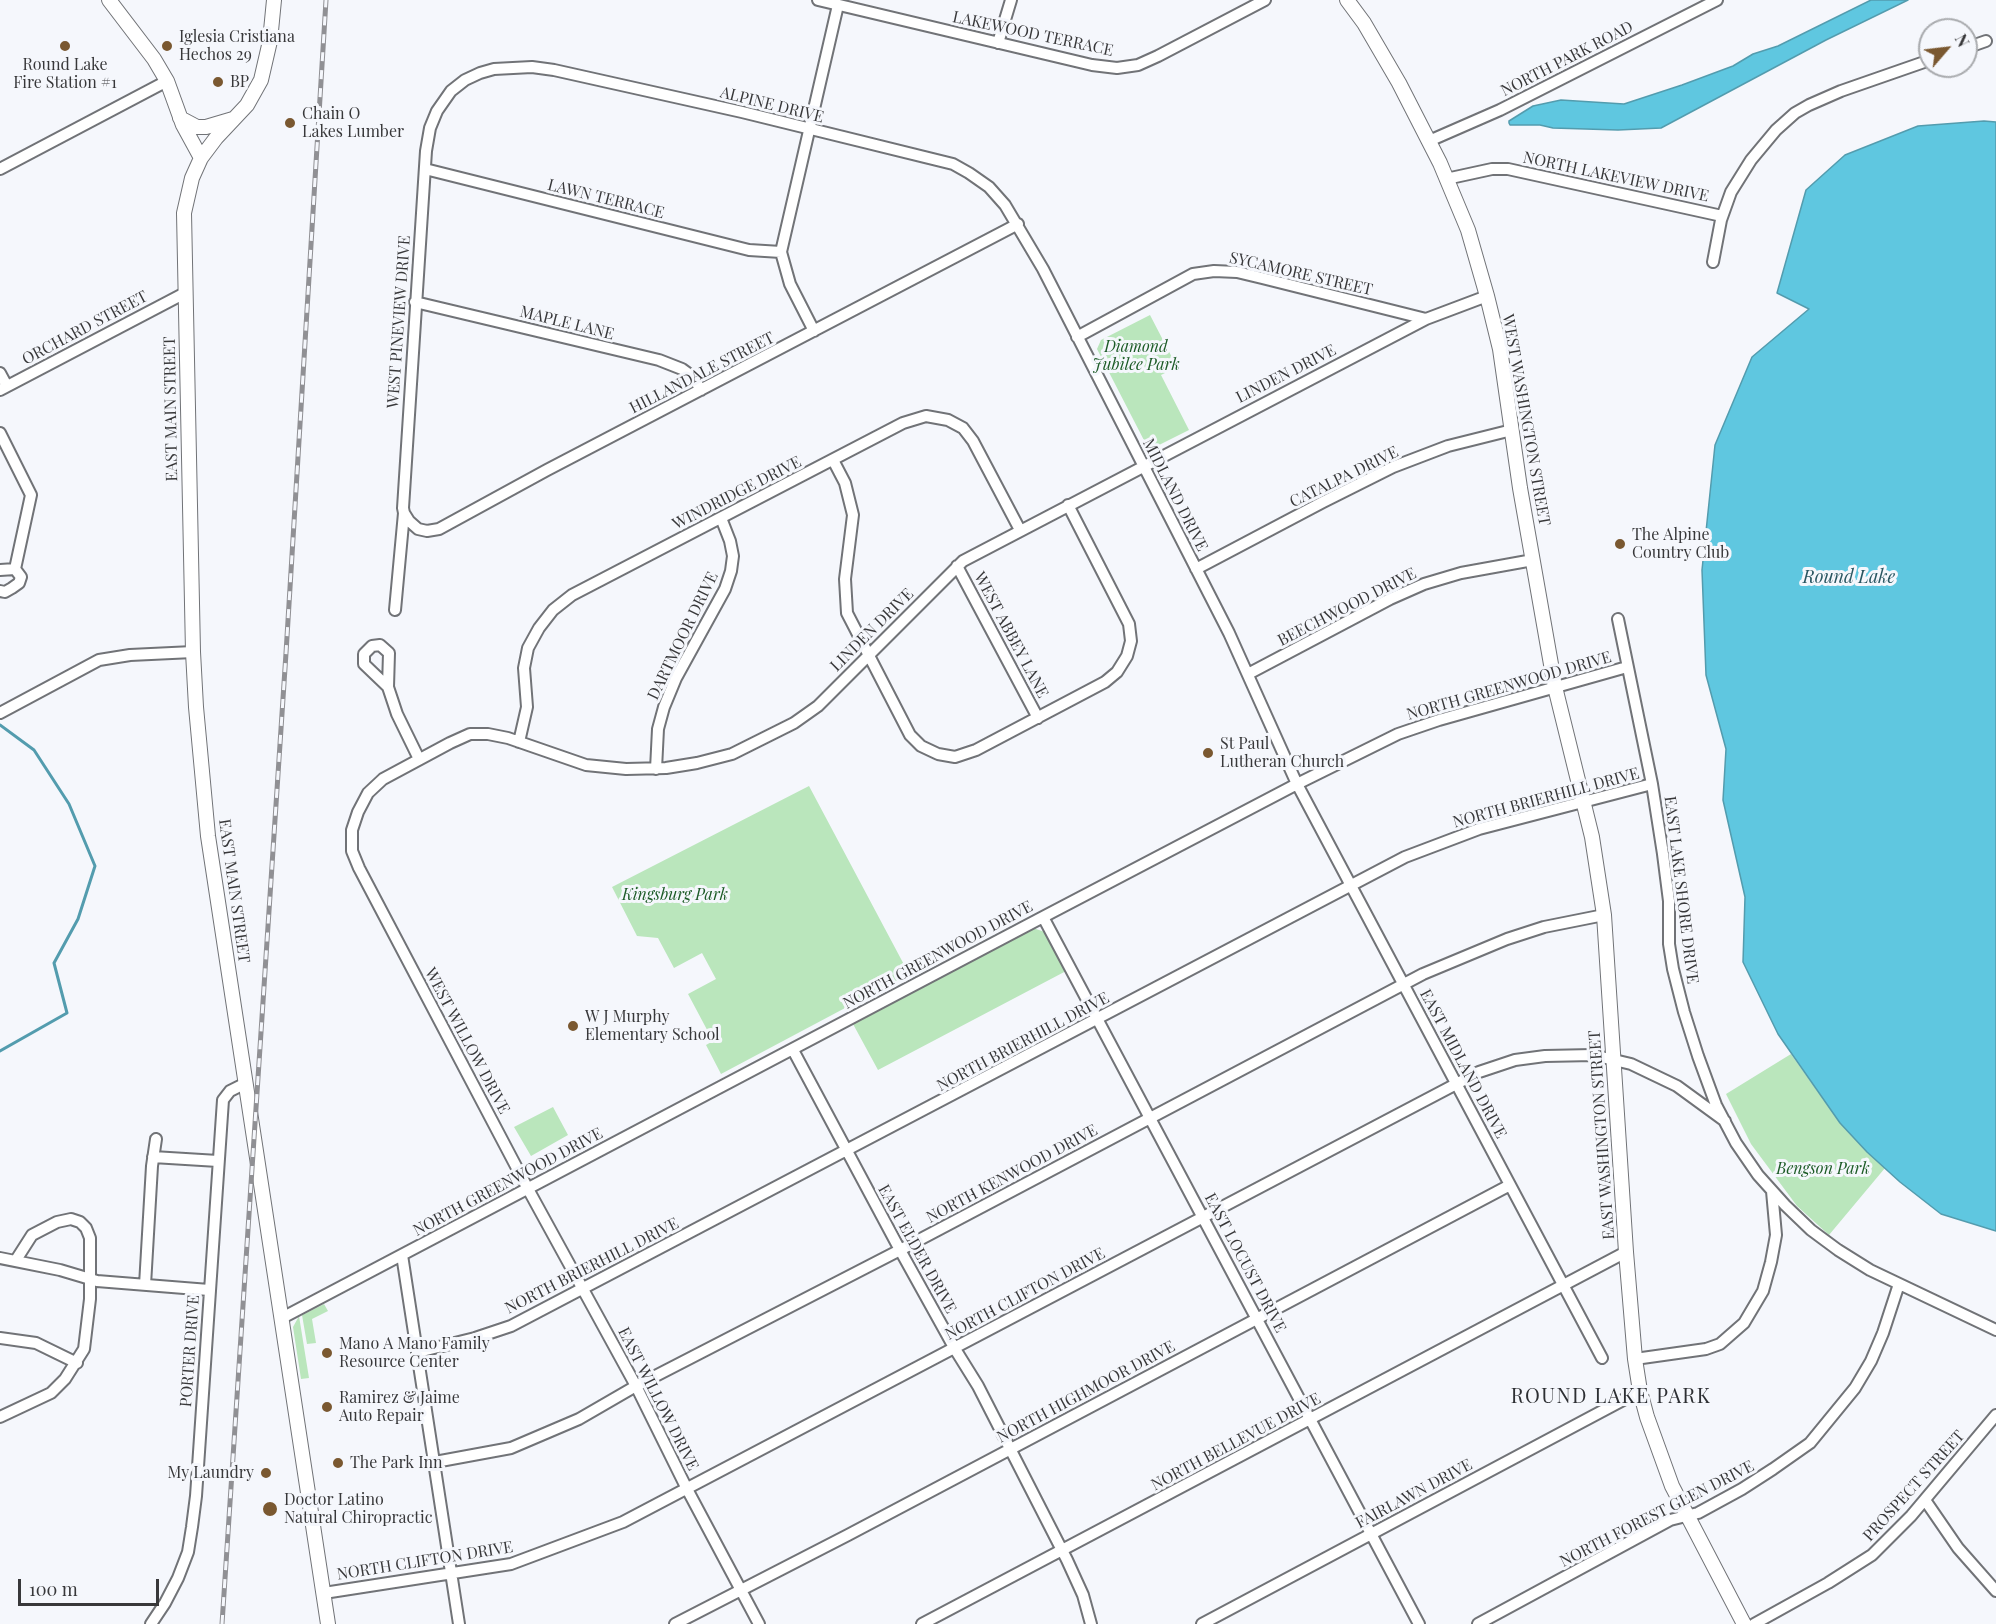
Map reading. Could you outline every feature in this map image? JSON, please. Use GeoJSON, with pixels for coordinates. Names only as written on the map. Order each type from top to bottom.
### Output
{"type":"FeatureCollection","features":[{"type":"Feature","properties":{"kind":"main road","name":"EAST MAIN STREET"},"geometry":{"type":"LineString","coordinates":[[274,0],[270,41],[261,80],[247,105],[201,158],[192,178],[184,213],[193,652],[208,836],[328,1624]]}},
{"type":"Feature","properties":{"kind":"main road","name":"WEST WASHINGTON STREET"},"geometry":{"type":"LineString","coordinates":[[1347,0],[1364,23],[1397,78],[1468,230],[1500,349],[1544,626]]}},
{"type":"Feature","properties":{"kind":"main road"},"geometry":{"type":"LineString","coordinates":[[111,1],[154,59],[167,81],[180,118],[201,158]]}},
{"type":"Feature","properties":{"kind":"main road"},"geometry":{"type":"LineString","coordinates":[[180,118],[197,127],[206,127],[235,118]]}},
{"type":"Feature","properties":{"kind":"main road","name":"EAST WASHINGTON STREET"},"geometry":{"type":"LineString","coordinates":[[1544,626],[1555,687],[1592,837],[1604,915],[1626,1252],[1640,1391],[1672,1486],[1744,1624]]}},
{"type":"Feature","properties":{"kind":"street","name":"LAKEWOOD TERRACE"},"geometry":{"type":"LineString","coordinates":[[818,0],[1092,65],[1117,68],[1138,64],[1265,0]]}},
{"type":"Feature","properties":{"kind":"street"},"geometry":{"type":"LineString","coordinates":[[998,43],[1011,0]]}},
{"type":"Feature","properties":{"kind":"street","name":"NORTH PARK ROAD"},"geometry":{"type":"LineString","coordinates":[[1428,141],[1500,110],[1717,0]]}},
{"type":"Feature","properties":{"kind":"street"},"geometry":{"type":"LineString","coordinates":[[814,332],[790,284],[781,252],[838,5]]}},
{"type":"Feature","properties":{"kind":"street"},"geometry":{"type":"LineString","coordinates":[[1978,44],[1986,41]]}},
{"type":"Feature","properties":{"kind":"street","name":"NORTH LAKEVIEW DRIVE"},"geometry":{"type":"LineString","coordinates":[[1446,179],[1492,169],[1508,169],[1722,216],[1731,192],[1751,160],[1776,130],[1795,114],[1841,91],[1918,64]]}},
{"type":"Feature","properties":{"kind":"street","name":"ALPINE DRIVE"},"geometry":{"type":"LineString","coordinates":[[494,69],[532,67],[554,70],[953,165],[989,187],[1018,224]]}},
{"type":"Feature","properties":{"kind":"street","name":"WEST PINEVIEW DRIVE"},"geometry":{"type":"LineString","coordinates":[[395,610],[404,513],[425,169],[430,128],[437,111],[451,91],[465,80],[494,69]]}},
{"type":"Feature","properties":{"kind":"street"},"geometry":{"type":"LineString","coordinates":[[0,169],[167,81]]}},
{"type":"Feature","properties":{"kind":"street","name":"LAWN TERRACE"},"geometry":{"type":"LineString","coordinates":[[425,169],[749,249],[781,252]]}},
{"type":"Feature","properties":{"kind":"street"},"geometry":{"type":"LineString","coordinates":[[1713,262],[1722,216]]}},
{"type":"Feature","properties":{"kind":"street","name":"HILLANDALE STREET"},"geometry":{"type":"LineString","coordinates":[[404,513],[417,529],[427,531],[439,529],[1018,224]]}},
{"type":"Feature","properties":{"kind":"street","name":"MIDLAND DRIVE"},"geometry":{"type":"LineString","coordinates":[[1018,224],[1196,569],[1248,674],[1297,784]]}},
{"type":"Feature","properties":{"kind":"street","name":"SYCAMORE STREET"},"geometry":{"type":"LineString","coordinates":[[1077,337],[1193,274],[1214,271],[1237,272],[1425,319]]}},
{"type":"Feature","properties":{"kind":"street","name":"ORCHARD STREET"},"geometry":{"type":"LineString","coordinates":[[3,388],[185,293]]}},
{"type":"Feature","properties":{"kind":"street","name":"LINDEN DRIVE"},"geometry":{"type":"LineString","coordinates":[[379,907],[352,851],[352,830],[368,793],[383,779],[419,759],[470,734],[488,734],[586,765],[656,769],[697,764],[768,738],[818,706],[957,566],[982,550],[1425,319],[1487,296]]}},
{"type":"Feature","properties":{"kind":"street","name":"MAPLE LANE"},"geometry":{"type":"LineString","coordinates":[[416,302],[659,360],[682,369],[693,377],[701,390]]}},
{"type":"Feature","properties":{"kind":"street"},"geometry":{"type":"LineString","coordinates":[[0,373],[3,388]]}},
{"type":"Feature","properties":{"kind":"street","name":"WINDRIDGE DRIVE"},"geometry":{"type":"LineString","coordinates":[[519,742],[527,707],[524,668],[528,648],[539,628],[554,610],[572,595],[903,423],[926,416],[948,420],[963,428],[973,441],[1020,530]]}},
{"type":"Feature","properties":{"kind":"street","name":"CATALPA DRIVE"},"geometry":{"type":"LineString","coordinates":[[1196,569],[1393,468],[1448,446],[1512,430]]}},
{"type":"Feature","properties":{"kind":"street"},"geometry":{"type":"LineString","coordinates":[[0,433],[31,495],[15,569],[21,577],[18,583],[5,592],[0,591]]}},
{"type":"Feature","properties":{"kind":"street"},"geometry":{"type":"LineString","coordinates":[[832,460],[845,483],[853,515],[845,579],[847,613],[910,735],[921,746],[938,754],[955,757],[976,750],[1038,718],[1105,682],[1117,672],[1127,656],[1131,641],[1130,624],[1068,505]]}},
{"type":"Feature","properties":{"kind":"street","name":"DARTMOOR DRIVE"},"geometry":{"type":"LineString","coordinates":[[656,769],[658,729],[664,707],[676,678],[725,589],[732,571],[733,556],[730,541],[720,518]]}},
{"type":"Feature","properties":{"kind":"street","name":"BEECHWOOD DRIVE"},"geometry":{"type":"LineString","coordinates":[[1248,674],[1424,584],[1461,573],[1533,560]]}},
{"type":"Feature","properties":{"kind":"street","name":"WEST ABBEY LANE"},"geometry":{"type":"LineString","coordinates":[[957,566],[1038,718]]}},
{"type":"Feature","properties":{"kind":"street"},"geometry":{"type":"LineString","coordinates":[[0,570],[15,569]]}},
{"type":"Feature","properties":{"kind":"street","name":"EAST LAKE SHORE DRIVE"},"geometry":{"type":"LineString","coordinates":[[1618,619],[1652,784],[1669,901],[1673,969],[1698,1056],[1716,1105],[1742,1151],[1772,1191],[1812,1230],[1870,1270],[1996,1330]]}},
{"type":"Feature","properties":{"kind":"street"},"geometry":{"type":"LineString","coordinates":[[2,711],[99,660],[130,655],[193,652]]}},
{"type":"Feature","properties":{"kind":"street","name":"NORTH GREENWOOD DRIVE"},"geometry":{"type":"LineString","coordinates":[[282,1318],[1297,784],[1398,734],[1438,720],[1628,667]]}},
{"type":"Feature","properties":{"kind":"street"},"geometry":{"type":"LineString","coordinates":[[388,687],[397,714],[419,759]]}},
{"type":"Feature","properties":{"kind":"street","name":"EAST MIDLAND DRIVE"},"geometry":{"type":"LineString","coordinates":[[1297,784],[1602,1358]]}},
{"type":"Feature","properties":{"kind":"street","name":"NORTH BRIERHILL DRIVE"},"geometry":{"type":"LineString","coordinates":[[418,1352],[475,1338],[511,1326],[1405,857],[1479,829],[1652,784]]}},
{"type":"Feature","properties":{"kind":"street","name":"WEST WILLOW DRIVE"},"geometry":{"type":"LineString","coordinates":[[379,907],[528,1189]]}},
{"type":"Feature","properties":{"kind":"street","name":"NORTH KENWOOD DRIVE"},"geometry":{"type":"LineString","coordinates":[[435,1462],[520,1445],[579,1419],[636,1386],[900,1250],[1404,984],[1467,954],[1544,927],[1604,915]]}},
{"type":"Feature","properties":{"kind":"street","name":"EAST LOCUST DRIVE"},"geometry":{"type":"LineString","coordinates":[[1043,917],[1419,1624]]}},
{"type":"Feature","properties":{"kind":"street","name":"EAST ELDER DRIVE"},"geometry":{"type":"LineString","coordinates":[[793,1050],[900,1250],[978,1386],[1062,1550],[1083,1595],[1091,1624]]}},
{"type":"Feature","properties":{"kind":"street","name":"NORTH CLIFTON DRIVE"},"geometry":{"type":"LineString","coordinates":[[324,1593],[511,1564],[554,1550],[623,1522],[1479,1071],[1515,1060],[1545,1056],[1593,1055],[1631,1064],[1677,1086],[1725,1121]]}},
{"type":"Feature","properties":{"kind":"street","name":"PORTER DRIVE"},"geometry":{"type":"LineString","coordinates":[[151,1624],[169,1595],[188,1552],[196,1496],[223,1100],[230,1091],[246,1083]]}},
{"type":"Feature","properties":{"kind":"street"},"geometry":{"type":"LineString","coordinates":[[145,1285],[152,1162],[156,1139]]}},
{"type":"Feature","properties":{"kind":"street"},"geometry":{"type":"LineString","coordinates":[[152,1162],[218,1161]]}},
{"type":"Feature","properties":{"kind":"street","name":"NORTH HIGHMOOR DRIVE"},"geometry":{"type":"LineString","coordinates":[[675,1624],[1510,1185]]}},
{"type":"Feature","properties":{"kind":"street","name":"EAST WILLOW DRIVE"},"geometry":{"type":"LineString","coordinates":[[528,1189],[636,1386],[687,1489],[759,1624]]}},
{"type":"Feature","properties":{"kind":"street"},"geometry":{"type":"LineString","coordinates":[[1635,1359],[1706,1349],[1720,1344],[1744,1323],[1763,1291],[1771,1262],[1776,1235],[1772,1191]]}},
{"type":"Feature","properties":{"kind":"street"},"geometry":{"type":"LineString","coordinates":[[0,1417],[51,1393],[77,1363],[84,1349],[90,1299],[90,1238],[86,1228],[80,1222],[71,1219],[57,1222],[32,1235],[16,1260]]}},
{"type":"Feature","properties":{"kind":"street","name":"NORTH BELLEVUE DRIVE"},"geometry":{"type":"LineString","coordinates":[[922,1624],[1626,1252]]}},
{"type":"Feature","properties":{"kind":"street"},"geometry":{"type":"LineString","coordinates":[[402,1255],[459,1624]]}},
{"type":"Feature","properties":{"kind":"street"},"geometry":{"type":"LineString","coordinates":[[0,1258],[90,1279],[209,1290]]}},
{"type":"Feature","properties":{"kind":"street","name":"NORTH FOREST GLEN DRIVE"},"geometry":{"type":"LineString","coordinates":[[1478,1624],[1670,1520],[1698,1513],[1742,1489],[1810,1443],[1855,1389],[1883,1333],[1899,1284]]}},
{"type":"Feature","properties":{"kind":"street"},"geometry":{"type":"LineString","coordinates":[[0,1338],[36,1343],[77,1363]]}},
{"type":"Feature","properties":{"kind":"street","name":"FAIRLAWN DRIVE"},"geometry":{"type":"LineString","coordinates":[[1202,1624],[1640,1391]]}},
{"type":"Feature","properties":{"kind":"street","name":"PROSPECT STREET"},"geometry":{"type":"LineString","coordinates":[[1754,1624],[1872,1556],[1911,1516],[1996,1415]]}},
{"type":"Feature","properties":{"kind":"street"},"geometry":{"type":"LineString","coordinates":[[1925,1500],[1958,1548],[1996,1591]]}},
{"type":"Feature","properties":{"kind":"green space","name":"Diamond Jubilee Park"},"geometry":{"type":"Polygon","coordinates":[[[1150,315],[1177,367],[1161,375],[1189,430],[1149,450],[1097,349],[1101,340],[1150,315]]]}},
{"type":"Feature","properties":{"kind":"green space","name":"Kingsburg Park"},"geometry":{"type":"Polygon","coordinates":[[[809,786],[909,974],[721,1074],[706,1045],[713,1041],[688,994],[716,979],[702,953],[674,968],[658,938],[637,936],[612,887],[809,786]]]}},
{"type":"Feature","properties":{"kind":"green space"},"geometry":{"type":"Polygon","coordinates":[[[1033,928],[1048,933],[1068,970],[878,1070],[853,1024],[1033,928]]]}},
{"type":"Feature","properties":{"kind":"green space","name":"Bengson Park"},"geometry":{"type":"Polygon","coordinates":[[[1791,1054],[1840,1123],[1885,1168],[1829,1235],[1797,1206],[1751,1144],[1726,1094],[1791,1054]]]}},
{"type":"Feature","properties":{"kind":"green space"},"geometry":{"type":"Polygon","coordinates":[[[553,1107],[568,1135],[531,1156],[514,1127],[553,1107]]]}},
{"type":"Feature","properties":{"kind":"green space"},"geometry":{"type":"Polygon","coordinates":[[[324,1304],[328,1311],[312,1319],[316,1343],[307,1344],[302,1315],[324,1304]]]}},
{"type":"Feature","properties":{"kind":"green space"},"geometry":{"type":"Polygon","coordinates":[[[299,1316],[309,1378],[301,1379],[293,1327],[299,1316]]]}},
{"type":"Feature","properties":{"kind":"water"},"geometry":{"type":"Polygon","coordinates":[[[1871,0],[1908,0],[1826,40],[1661,128],[1618,130],[1553,128],[1540,125],[1510,125],[1509,123],[1533,106],[1561,100],[1624,104],[1682,85],[1733,66],[1753,54],[1778,46],[1871,0]]]}},
{"type":"Feature","properties":{"kind":"water","name":"Round Lake"},"geometry":{"type":"Polygon","coordinates":[[[1996,122],[1996,1231],[1941,1214],[1900,1182],[1867,1152],[1840,1123],[1778,1034],[1743,962],[1745,897],[1723,800],[1726,749],[1706,675],[1702,570],[1715,445],[1752,357],[1809,309],[1777,293],[1806,190],[1845,155],[1918,126],[1996,122]]]}},
{"type":"Feature","properties":{"kind":"waterway"},"geometry":{"type":"LineString","coordinates":[[0,725],[34,750],[69,804],[95,866],[78,919],[54,963],[67,1013],[0,1051]]}},
{"type":"Feature","properties":{"kind":"railway"},"geometry":{"type":"LineString","coordinates":[[222,1624],[286,653],[326,0]]}},
{"type":"Feature","properties":{"kind":"place","name":"Round Lake Fire Station #1"},"geometry":{"type":"Point","coordinates":[65,46]}},
{"type":"Feature","properties":{"kind":"place","name":"Iglesia Cristiana Hechos 29"},"geometry":{"type":"Point","coordinates":[167,46]}},
{"type":"Feature","properties":{"kind":"place","name":"BP"},"geometry":{"type":"Point","coordinates":[218,82]}},
{"type":"Feature","properties":{"kind":"place","name":"Chain O Lakes Lumber"},"geometry":{"type":"Point","coordinates":[290,123]}},
{"type":"Feature","properties":{"kind":"place","name":"The Alpine Country Club"},"geometry":{"type":"Point","coordinates":[1620,544]}},
{"type":"Feature","properties":{"kind":"place","name":"St Paul Lutheran Church"},"geometry":{"type":"Point","coordinates":[1208,753]}},
{"type":"Feature","properties":{"kind":"place","name":"W J Murphy Elementary School"},"geometry":{"type":"Point","coordinates":[573,1026]}},
{"type":"Feature","properties":{"kind":"place","name":"Mano A Mano Family Resource Center"},"geometry":{"type":"Point","coordinates":[327,1353]}},
{"type":"Feature","properties":{"kind":"place","name":"Ramirez & Jaime Auto Repair"},"geometry":{"type":"Point","coordinates":[327,1407]}},
{"type":"Feature","properties":{"kind":"place","name":"The Park Inn"},"geometry":{"type":"Point","coordinates":[338,1463]}},
{"type":"Feature","properties":{"kind":"place","name":"My Laundry"},"geometry":{"type":"Point","coordinates":[266,1473]}},
{"type":"Feature","properties":{"kind":"place","name":"Doctor Latino Natural Chiropractic"},"geometry":{"type":"Point","coordinates":[270,1509]}},
{"type":"Feature","properties":{"kind":"district","name":"ROUND LAKE PARK"},"geometry":{"type":"Point","coordinates":[1611,1397]}}]}
